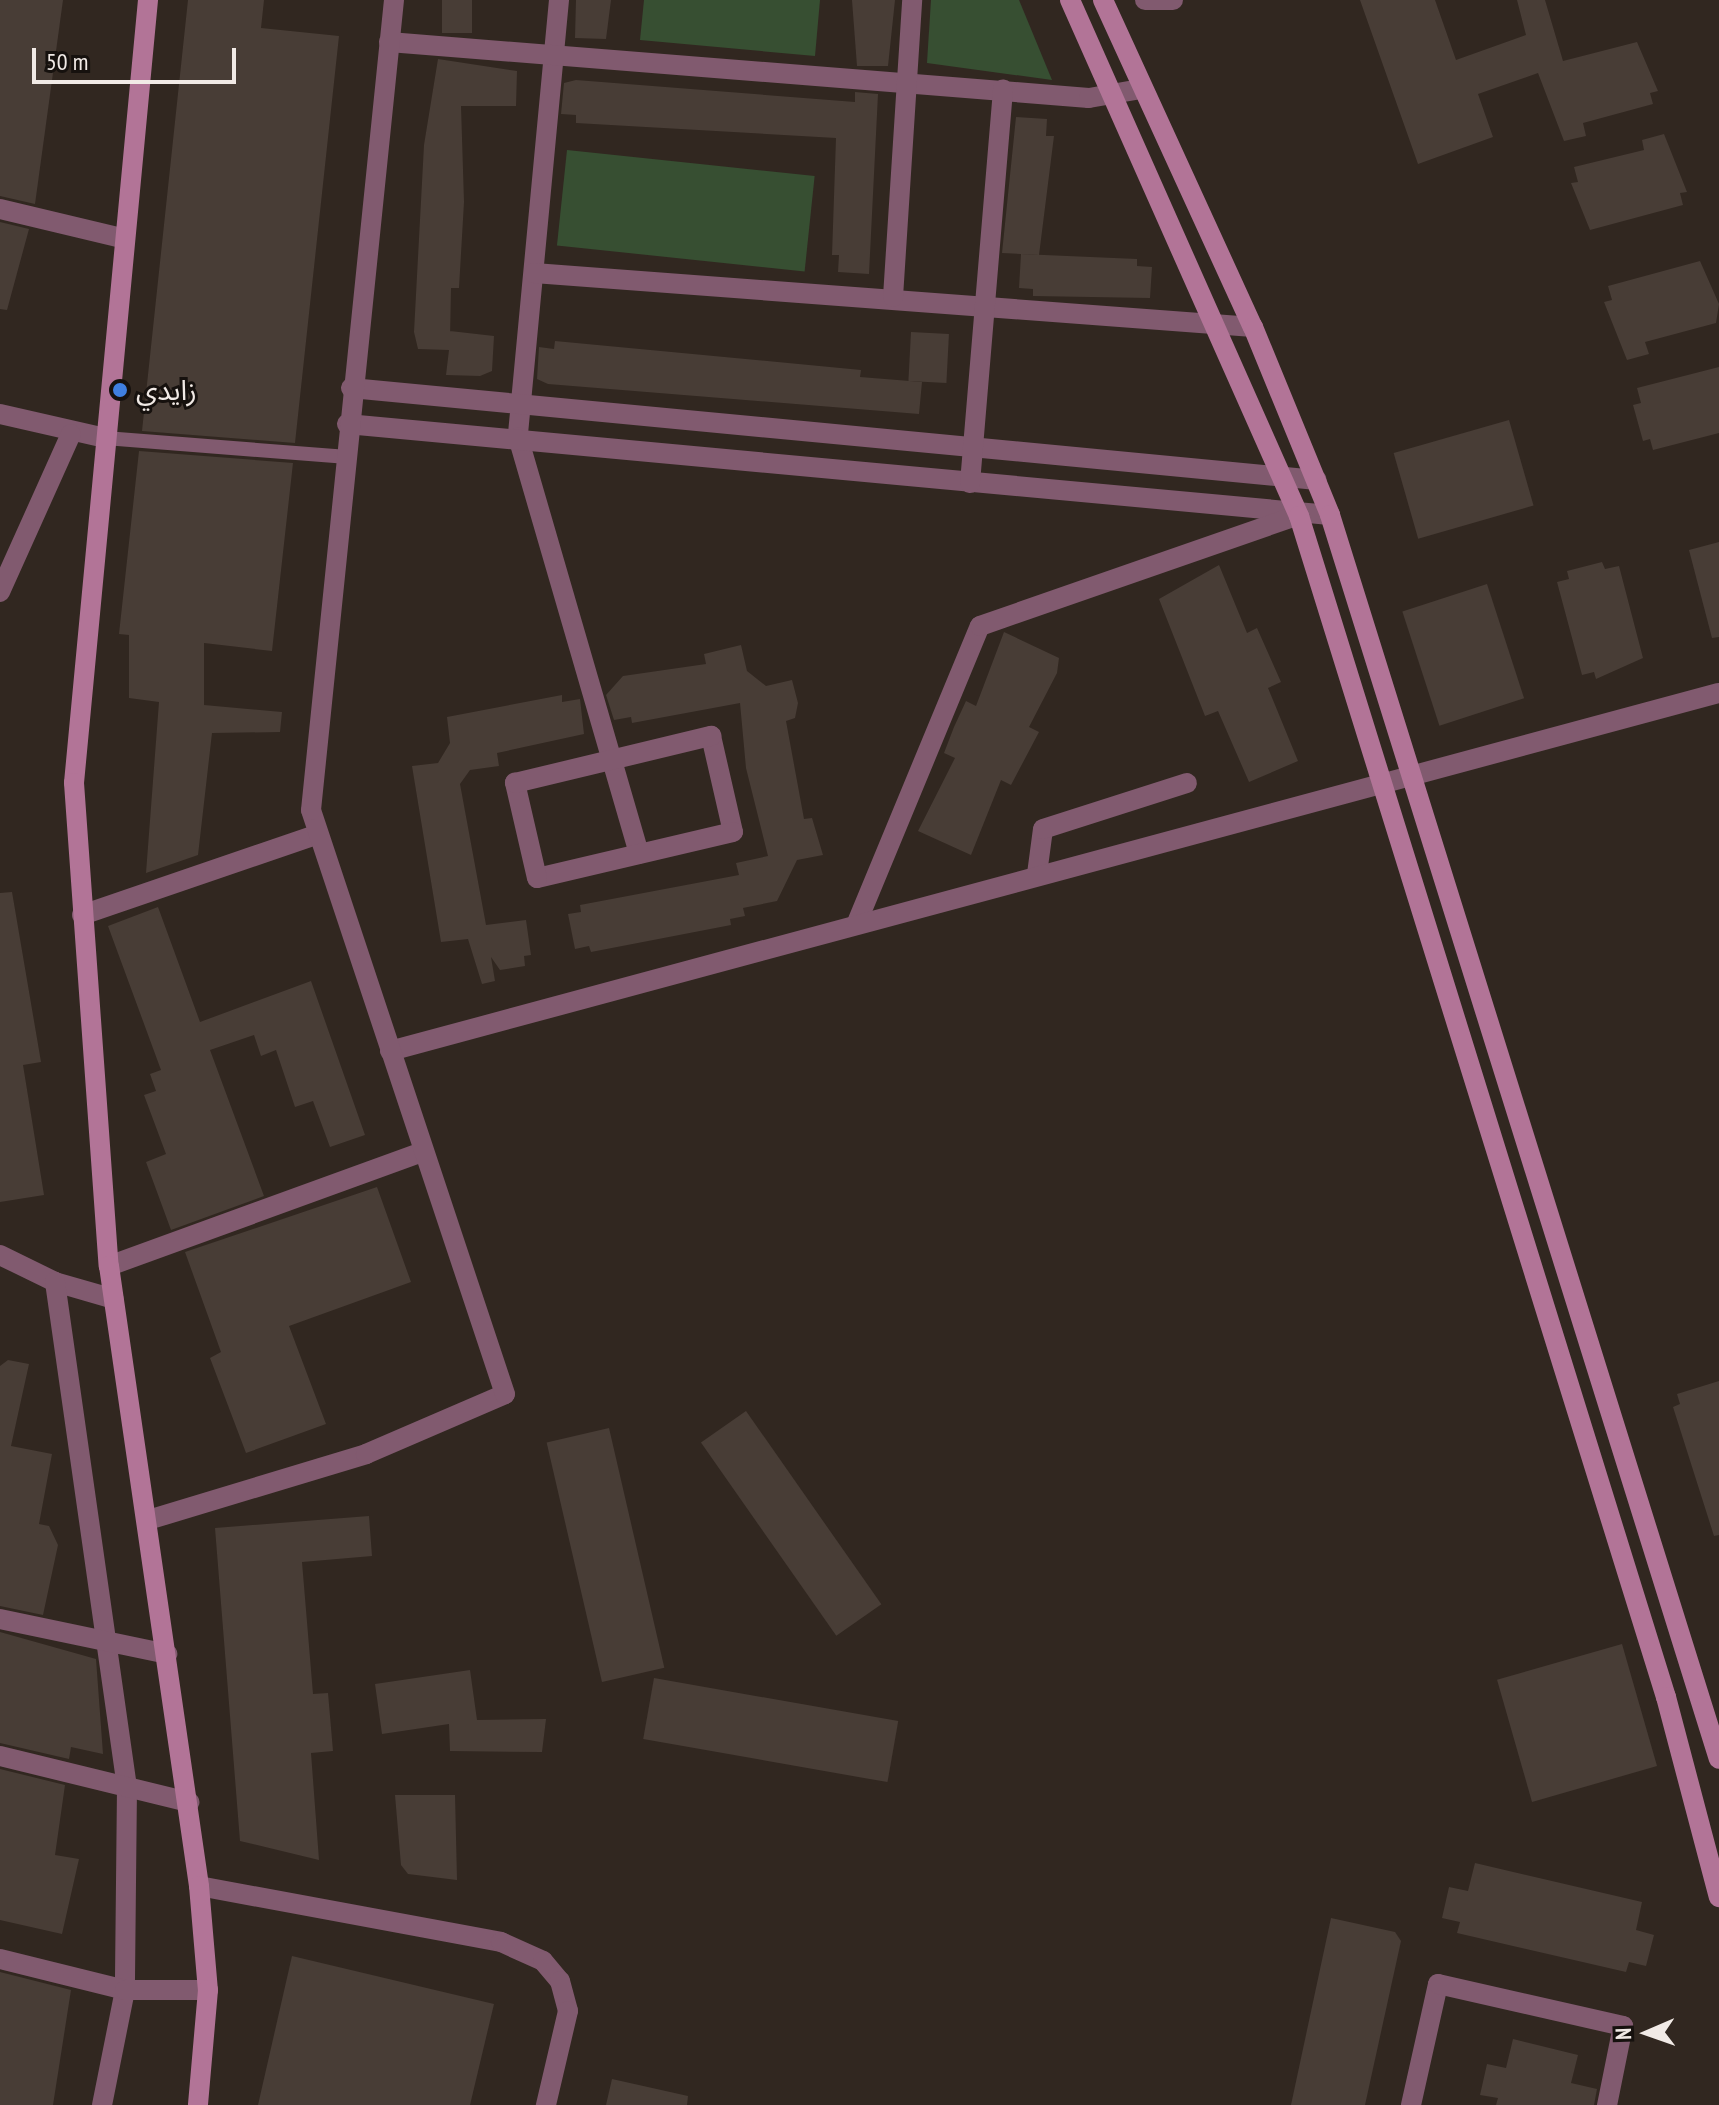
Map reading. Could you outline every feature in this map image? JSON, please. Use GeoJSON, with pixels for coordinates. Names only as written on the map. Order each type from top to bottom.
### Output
{"type":"FeatureCollection","features":[{"type":"Feature","properties":{"kind":"street"},"geometry":{"type":"LineString","coordinates":[[148,0],[122,238],[75,740],[82,915],[109,1266],[199,1886],[208,1990],[198,2105]]}},
{"type":"Feature","properties":{"kind":"street"},"geometry":{"type":"LineString","coordinates":[[148,1520],[366,1454],[505,1394],[316,835],[310,769],[394,0]]}},
{"type":"Feature","properties":{"kind":"street"},"geometry":{"type":"LineString","coordinates":[[559,0],[518,437],[617,759],[639,854]]}},
{"type":"Feature","properties":{"kind":"street"},"geometry":{"type":"LineString","coordinates":[[893,297],[912,0]]}},
{"type":"Feature","properties":{"kind":"street"},"geometry":{"type":"LineString","coordinates":[[1070,0],[1221,328],[1299,516],[1660,1676],[1719,1897]]}},
{"type":"Feature","properties":{"kind":"street"},"geometry":{"type":"LineString","coordinates":[[1103,0],[1141,89],[1253,327],[1330,515],[1519,1116],[1594,1368],[1719,1759]]}},
{"type":"Feature","properties":{"kind":"street"},"geometry":{"type":"LineString","coordinates":[[1145,0],[1173,0]]}},
{"type":"Feature","properties":{"kind":"street"},"geometry":{"type":"LineString","coordinates":[[389,42],[1113,97],[1141,89]]}},
{"type":"Feature","properties":{"kind":"street"},"geometry":{"type":"LineString","coordinates":[[970,483],[1003,89]]}},
{"type":"Feature","properties":{"kind":"street"},"geometry":{"type":"LineString","coordinates":[[0,209],[122,238]]}},
{"type":"Feature","properties":{"kind":"street"},"geometry":{"type":"LineString","coordinates":[[534,273],[893,297],[1221,328],[1253,327]]}},
{"type":"Feature","properties":{"kind":"street"},"geometry":{"type":"LineString","coordinates":[[351,388],[1317,480]]}},
{"type":"Feature","properties":{"kind":"street"},"geometry":{"type":"LineString","coordinates":[[0,414],[71,434],[105,438]]}},
{"type":"Feature","properties":{"kind":"street"},"geometry":{"type":"LineString","coordinates":[[347,424],[518,437],[1299,516],[1330,515]]}},
{"type":"Feature","properties":{"kind":"street"},"geometry":{"type":"LineString","coordinates":[[0,592],[71,434]]}},
{"type":"Feature","properties":{"kind":"street"},"geometry":{"type":"LineString","coordinates":[[858,920],[980,626],[1299,516]]}},
{"type":"Feature","properties":{"kind":"street"},"geometry":{"type":"LineString","coordinates":[[390,1051],[858,920],[1413,777],[1719,693]]}},
{"type":"Feature","properties":{"kind":"street"},"geometry":{"type":"LineString","coordinates":[[711,736],[733,832],[639,854],[537,878],[515,783],[711,736]]}},
{"type":"Feature","properties":{"kind":"street"},"geometry":{"type":"LineString","coordinates":[[1037,874],[1043,829],[1187,783]]}},
{"type":"Feature","properties":{"kind":"street"},"geometry":{"type":"LineString","coordinates":[[82,915],[316,835]]}},
{"type":"Feature","properties":{"kind":"street"},"geometry":{"type":"LineString","coordinates":[[1490,1123],[1519,1116]]}},
{"type":"Feature","properties":{"kind":"street"},"geometry":{"type":"LineString","coordinates":[[109,1266],[422,1152]]}},
{"type":"Feature","properties":{"kind":"street"},"geometry":{"type":"LineString","coordinates":[[0,1255],[55,1282],[114,1299]]}},
{"type":"Feature","properties":{"kind":"street"},"geometry":{"type":"LineString","coordinates":[[55,1282],[127,1787],[125,1990],[102,2105]]}},
{"type":"Feature","properties":{"kind":"street"},"geometry":{"type":"LineString","coordinates":[[1565,1377],[1594,1368]]}},
{"type":"Feature","properties":{"kind":"street"},"geometry":{"type":"LineString","coordinates":[[0,1619],[167,1654]]}},
{"type":"Feature","properties":{"kind":"street"},"geometry":{"type":"LineString","coordinates":[[1660,1676],[1691,1666]]}},
{"type":"Feature","properties":{"kind":"street"},"geometry":{"type":"LineString","coordinates":[[0,1756],[189,1802]]}},
{"type":"Feature","properties":{"kind":"street"},"geometry":{"type":"LineString","coordinates":[[199,1886],[501,1942],[543,1961],[560,1981],[568,2011],[546,2105]]}},
{"type":"Feature","properties":{"kind":"street"},"geometry":{"type":"LineString","coordinates":[[0,1959],[125,1990],[208,1990]]}},
{"type":"Feature","properties":{"kind":"street"},"geometry":{"type":"LineString","coordinates":[[1411,2105],[1438,1984],[1623,2026],[1607,2105]]}},
{"type":"Feature","properties":{"kind":"lane"},"geometry":{"type":"LineString","coordinates":[[105,438],[344,457]]}},
{"type":"Feature","properties":{"kind":"green space"},"geometry":{"type":"Polygon","coordinates":[[[644,0],[820,0],[815,56],[640,40],[644,0]]]}},
{"type":"Feature","properties":{"kind":"green space"},"geometry":{"type":"Polygon","coordinates":[[[931,0],[1019,0],[1052,80],[927,63],[931,0]]]}},
{"type":"Feature","properties":{"kind":"green space"},"geometry":{"type":"Polygon","coordinates":[[[567,150],[815,176],[805,272],[557,245],[567,150]]]}},
{"type":"Feature","properties":{"kind":"building"},"geometry":{"type":"Polygon","coordinates":[[[0,0],[63,0],[35,204],[0,196],[0,0]]]}},
{"type":"Feature","properties":{"kind":"building"},"geometry":{"type":"Polygon","coordinates":[[[188,0],[264,0],[261,28],[339,36],[295,443],[142,431],[188,0]]]}},
{"type":"Feature","properties":{"kind":"building"},"geometry":{"type":"Polygon","coordinates":[[[442,0],[472,0],[472,33],[442,33],[442,0]]]}},
{"type":"Feature","properties":{"kind":"building"},"geometry":{"type":"Polygon","coordinates":[[[576,0],[611,0],[606,39],[575,38],[576,0]]]}},
{"type":"Feature","properties":{"kind":"building"},"geometry":{"type":"Polygon","coordinates":[[[852,0],[895,0],[888,66],[857,66],[852,0]]]}},
{"type":"Feature","properties":{"kind":"building"},"geometry":{"type":"Polygon","coordinates":[[[1360,0],[1435,0],[1456,60],[1526,35],[1517,0],[1545,0],[1563,61],[1637,42],[1658,91],[1650,93],[1653,104],[1583,123],[1586,136],[1564,141],[1538,73],[1478,94],[1493,137],[1418,164],[1360,0]]]}},
{"type":"Feature","properties":{"kind":"building"},"geometry":{"type":"Polygon","coordinates":[[[438,59],[517,71],[516,106],[461,106],[464,202],[459,288],[451,288],[450,331],[494,336],[492,371],[480,376],[446,375],[449,350],[418,349],[414,332],[424,145],[438,59]]]}},
{"type":"Feature","properties":{"kind":"building"},"geometry":{"type":"Polygon","coordinates":[[[576,80],[855,102],[855,92],[878,94],[869,274],[838,272],[839,255],[832,255],[836,138],[576,123],[576,115],[561,114],[564,83],[576,80]]]}},
{"type":"Feature","properties":{"kind":"building"},"geometry":{"type":"Polygon","coordinates":[[[1016,117],[1047,119],[1046,136],[1054,136],[1039,255],[1002,253],[1016,117]]]}},
{"type":"Feature","properties":{"kind":"building"},"geometry":{"type":"Polygon","coordinates":[[[1664,134],[1687,192],[1680,193],[1683,205],[1590,230],[1571,183],[1578,182],[1574,167],[1644,150],[1642,140],[1664,134]]]}},
{"type":"Feature","properties":{"kind":"building"},"geometry":{"type":"Polygon","coordinates":[[[0,222],[29,229],[7,310],[0,309],[0,222]]]}},
{"type":"Feature","properties":{"kind":"building"},"geometry":{"type":"Polygon","coordinates":[[[1021,254],[1137,259],[1137,266],[1152,267],[1150,298],[1033,296],[1033,289],[1019,288],[1021,254]]]}},
{"type":"Feature","properties":{"kind":"building"},"geometry":{"type":"Polygon","coordinates":[[[1700,261],[1719,304],[1716,323],[1645,342],[1649,354],[1627,360],[1604,302],[1612,300],[1608,286],[1700,261]]]}},
{"type":"Feature","properties":{"kind":"building"},"geometry":{"type":"Polygon","coordinates":[[[911,332],[949,334],[946,383],[908,381],[911,332]]]}},
{"type":"Feature","properties":{"kind":"building"},"geometry":{"type":"Polygon","coordinates":[[[555,341],[861,370],[860,377],[922,382],[919,414],[548,384],[537,379],[539,347],[554,349],[555,341]]]}},
{"type":"Feature","properties":{"kind":"building"},"geometry":{"type":"Polygon","coordinates":[[[1719,367],[1719,433],[1653,450],[1650,439],[1643,441],[1633,405],[1641,403],[1637,388],[1719,367]]]}},
{"type":"Feature","properties":{"kind":"building"},"geometry":{"type":"Polygon","coordinates":[[[1509,420],[1534,506],[1418,539],[1394,453],[1509,420]]]}},
{"type":"Feature","properties":{"kind":"building"},"geometry":{"type":"Polygon","coordinates":[[[139,451],[293,463],[272,651],[204,643],[204,705],[282,712],[280,732],[212,733],[198,855],[146,873],[159,702],[129,698],[129,635],[119,634],[139,451]]]}},
{"type":"Feature","properties":{"kind":"building"},"geometry":{"type":"Polygon","coordinates":[[[1719,542],[1719,637],[1712,638],[1689,550],[1719,542]]]}},
{"type":"Feature","properties":{"kind":"building"},"geometry":{"type":"Polygon","coordinates":[[[1602,562],[1605,569],[1619,566],[1643,658],[1596,679],[1594,672],[1582,675],[1557,582],[1569,579],[1567,571],[1602,562]]]}},
{"type":"Feature","properties":{"kind":"building"},"geometry":{"type":"Polygon","coordinates":[[[1219,565],[1247,633],[1257,628],[1281,682],[1268,688],[1298,761],[1249,782],[1218,711],[1205,716],[1159,599],[1219,565]]]}},
{"type":"Feature","properties":{"kind":"building"},"geometry":{"type":"Polygon","coordinates":[[[1487,584],[1524,698],[1439,726],[1402,612],[1487,584]]]}},
{"type":"Feature","properties":{"kind":"building"},"geometry":{"type":"Polygon","coordinates":[[[1004,632],[1059,658],[1057,673],[1029,727],[1039,732],[1011,785],[1001,780],[971,855],[918,831],[955,758],[944,753],[954,727],[966,701],[976,706],[1004,632]]]}},
{"type":"Feature","properties":{"kind":"building"},"geometry":{"type":"Polygon","coordinates":[[[741,645],[747,671],[766,686],[792,680],[798,703],[795,718],[786,721],[804,819],[812,818],[823,855],[797,860],[777,901],[743,908],[745,916],[730,919],[731,925],[591,952],[589,946],[575,949],[568,914],[581,912],[580,905],[739,875],[736,863],[768,856],[746,768],[740,703],[632,723],[631,717],[614,720],[606,695],[623,676],[706,664],[704,654],[741,645]]]}},
{"type":"Feature","properties":{"kind":"building"},"geometry":{"type":"Polygon","coordinates":[[[562,695],[562,702],[580,699],[584,734],[497,753],[499,766],[470,770],[460,784],[486,925],[526,920],[531,955],[524,956],[525,966],[500,970],[491,957],[495,981],[482,984],[468,939],[441,942],[412,766],[438,763],[450,743],[447,717],[562,695]]]}},
{"type":"Feature","properties":{"kind":"building"},"geometry":{"type":"Polygon","coordinates":[[[12,892],[41,1062],[23,1065],[44,1195],[0,1202],[0,893],[12,892]]]}},
{"type":"Feature","properties":{"kind":"building"},"geometry":{"type":"Polygon","coordinates":[[[158,907],[200,1022],[311,981],[365,1135],[330,1147],[313,1101],[295,1107],[276,1050],[261,1056],[254,1035],[210,1050],[264,1196],[171,1230],[146,1162],[166,1154],[144,1095],[156,1091],[150,1074],[161,1070],[108,926],[158,907]]]}},
{"type":"Feature","properties":{"kind":"building"},"geometry":{"type":"Polygon","coordinates":[[[377,1187],[411,1282],[289,1326],[326,1424],[246,1453],[210,1358],[221,1352],[185,1252],[377,1187]]]}},
{"type":"Feature","properties":{"kind":"building"},"geometry":{"type":"Polygon","coordinates":[[[8,1360],[29,1364],[11,1446],[52,1454],[39,1524],[49,1526],[58,1545],[43,1615],[0,1606],[0,1366],[8,1360]]]}},
{"type":"Feature","properties":{"kind":"building"},"geometry":{"type":"Polygon","coordinates":[[[1719,1381],[1719,1535],[1714,1536],[1673,1407],[1680,1404],[1677,1394],[1719,1381]]]}},
{"type":"Feature","properties":{"kind":"building"},"geometry":{"type":"Polygon","coordinates":[[[746,1411],[881,1604],[836,1636],[701,1443],[746,1411]]]}},
{"type":"Feature","properties":{"kind":"building"},"geometry":{"type":"Polygon","coordinates":[[[609,1428],[664,1668],[602,1682],[547,1442],[609,1428]]]}},
{"type":"Feature","properties":{"kind":"building"},"geometry":{"type":"Polygon","coordinates":[[[369,1516],[372,1556],[302,1562],[313,1694],[328,1693],[333,1751],[311,1753],[319,1860],[240,1841],[215,1528],[369,1516]]]}},
{"type":"Feature","properties":{"kind":"building"},"geometry":{"type":"Polygon","coordinates":[[[0,1632],[96,1659],[103,1754],[71,1747],[69,1759],[0,1743],[0,1632]]]}},
{"type":"Feature","properties":{"kind":"building"},"geometry":{"type":"Polygon","coordinates":[[[1622,1644],[1657,1766],[1532,1802],[1497,1680],[1622,1644]]]}},
{"type":"Feature","properties":{"kind":"building"},"geometry":{"type":"Polygon","coordinates":[[[470,1670],[477,1720],[546,1719],[542,1752],[450,1751],[449,1724],[382,1734],[375,1684],[470,1670]]]}},
{"type":"Feature","properties":{"kind":"building"},"geometry":{"type":"Polygon","coordinates":[[[654,1678],[898,1721],[887,1782],[643,1739],[654,1678]]]}},
{"type":"Feature","properties":{"kind":"building"},"geometry":{"type":"Polygon","coordinates":[[[0,1769],[65,1785],[55,1855],[79,1859],[62,1934],[0,1920],[0,1769]]]}},
{"type":"Feature","properties":{"kind":"building"},"geometry":{"type":"Polygon","coordinates":[[[395,1795],[455,1795],[457,1880],[408,1874],[401,1865],[395,1795]]]}},
{"type":"Feature","properties":{"kind":"building"},"geometry":{"type":"Polygon","coordinates":[[[1475,1863],[1642,1902],[1636,1930],[1654,1935],[1646,1966],[1629,1962],[1626,1972],[1457,1933],[1460,1922],[1442,1918],[1449,1887],[1468,1891],[1475,1863]]]}},
{"type":"Feature","properties":{"kind":"building"},"geometry":{"type":"Polygon","coordinates":[[[1331,1918],[1395,1932],[1401,1941],[1365,2105],[1291,2105],[1331,1918]]]}},
{"type":"Feature","properties":{"kind":"building"},"geometry":{"type":"Polygon","coordinates":[[[292,1956],[494,2004],[470,2105],[258,2105],[292,1956]]]}},
{"type":"Feature","properties":{"kind":"building"},"geometry":{"type":"Polygon","coordinates":[[[0,1972],[71,1990],[53,2105],[0,2105],[0,1972]]]}},
{"type":"Feature","properties":{"kind":"building"},"geometry":{"type":"Polygon","coordinates":[[[1513,2039],[1578,2055],[1571,2083],[1597,2089],[1594,2105],[1496,2105],[1498,2098],[1480,2095],[1487,2064],[1506,2068],[1513,2039]]]}},
{"type":"Feature","properties":{"kind":"building"},"geometry":{"type":"Polygon","coordinates":[[[612,2079],[688,2096],[687,2105],[606,2105],[612,2079]]]}},
{"type":"Feature","properties":{"kind":"place","name":"زايدي"},"geometry":{"type":"Point","coordinates":[120,390]}}]}
